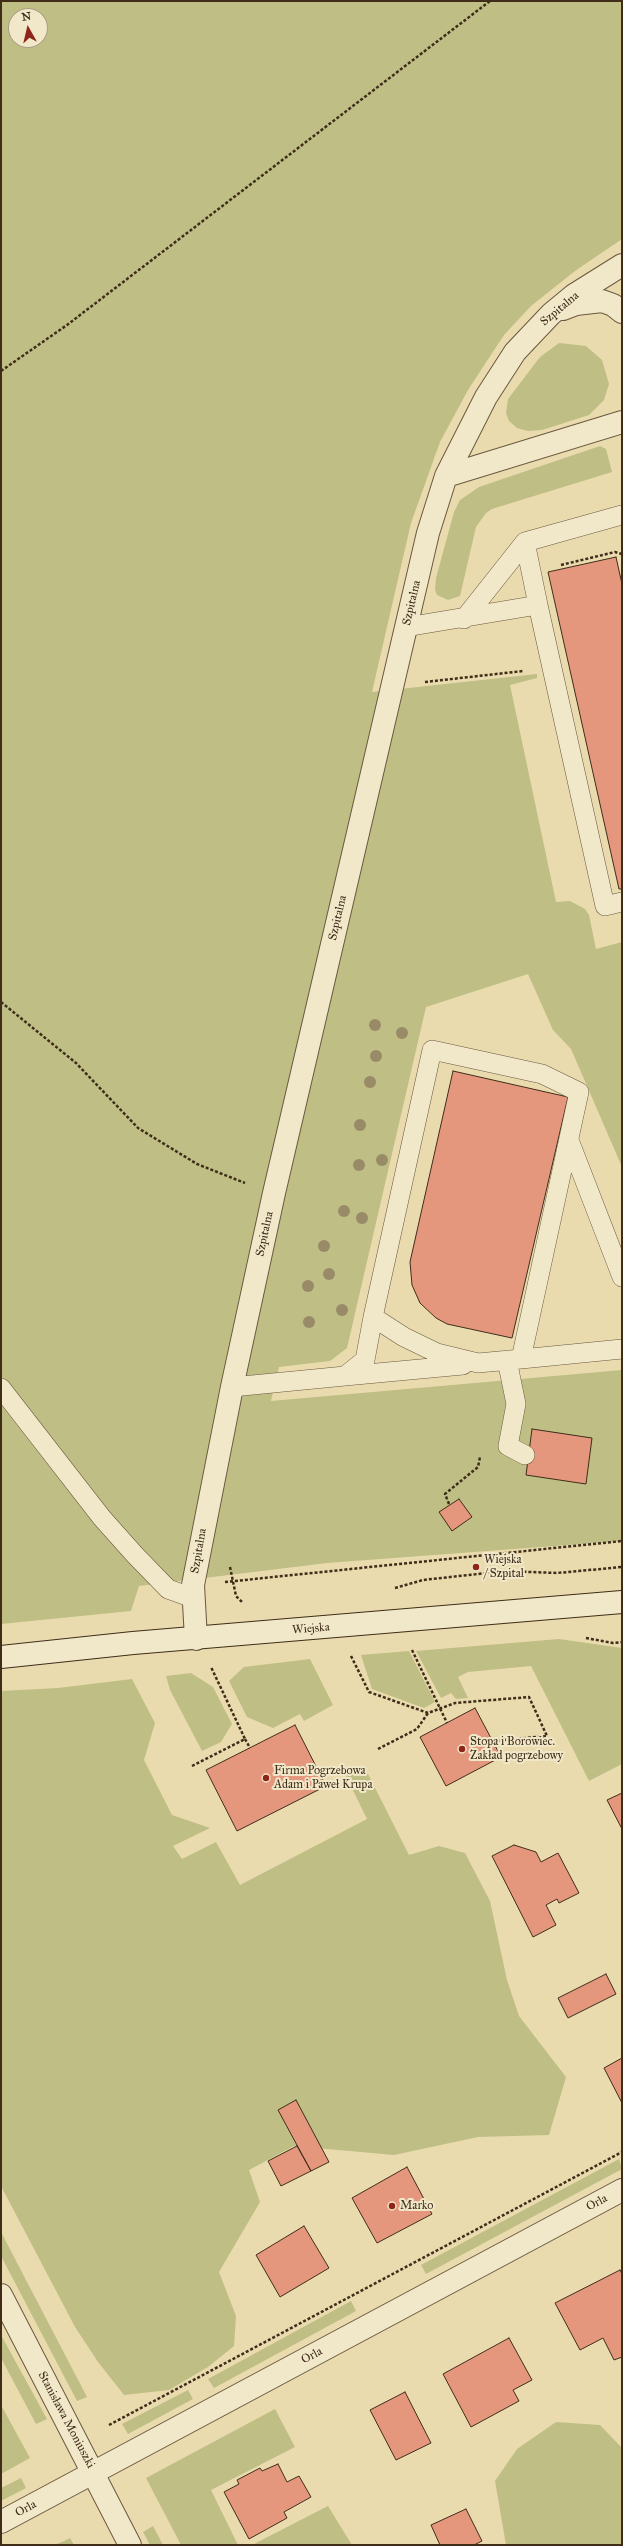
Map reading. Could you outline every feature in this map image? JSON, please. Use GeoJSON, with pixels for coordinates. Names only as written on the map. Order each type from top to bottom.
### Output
{"type":"FeatureCollection","features":[{"type":"Feature","properties":{"kind":"street","name":"Szpitalna"},"geometry":{"type":"LineString","coordinates":[[196,1639],[193,1585],[201,1535],[232,1387],[274,1193],[428,534],[446,476],[486,397],[515,352],[551,314],[574,295],[622,265]]}},
{"type":"Feature","properties":{"kind":"street"},"geometry":{"type":"LineString","coordinates":[[551,314],[576,304],[602,301],[612,305],[622,312]]}},
{"type":"Feature","properties":{"kind":"street"},"geometry":{"type":"LineString","coordinates":[[446,476],[622,422]]}},
{"type":"Feature","properties":{"kind":"street","name":"Wiejska"},"geometry":{"type":"LineString","coordinates":[[1,1657],[622,1602]]}},
{"type":"Feature","properties":{"kind":"street","name":"Orla"},"geometry":{"type":"LineString","coordinates":[[1,2522],[622,2190]]}},
{"type":"Feature","properties":{"kind":"street","name":"Stanisława Moniuszki"},"geometry":{"type":"LineString","coordinates":[[1,2295],[94,2472],[130,2545]]}},
{"type":"Feature","properties":{"kind":"lane"},"geometry":{"type":"LineString","coordinates":[[464,619],[525,542],[622,514]]}},
{"type":"Feature","properties":{"kind":"lane"},"geometry":{"type":"LineString","coordinates":[[525,542],[551,668],[605,906],[622,902]]}},
{"type":"Feature","properties":{"kind":"lane"},"geometry":{"type":"LineString","coordinates":[[406,627],[464,619],[538,604]]}},
{"type":"Feature","properties":{"kind":"lane"},"geometry":{"type":"LineString","coordinates":[[345,1376],[365,1360],[373,1317],[432,1050],[542,1074],[579,1092],[569,1140],[514,1360],[516,1404],[508,1446],[526,1455]]}},
{"type":"Feature","properties":{"kind":"lane"},"geometry":{"type":"LineString","coordinates":[[569,1140],[622,1277]]}},
{"type":"Feature","properties":{"kind":"lane"},"geometry":{"type":"LineString","coordinates":[[373,1317],[404,1337],[437,1353],[478,1363]]}},
{"type":"Feature","properties":{"kind":"lane"},"geometry":{"type":"LineString","coordinates":[[232,1387],[622,1349]]}},
{"type":"Feature","properties":{"kind":"lane"},"geometry":{"type":"LineString","coordinates":[[1,1388],[102,1518],[130,1549],[168,1589],[193,1598]]}},
{"type":"Feature","properties":{"kind":"path"},"geometry":{"type":"LineString","coordinates":[[1,371],[92,307],[490,1]]}},
{"type":"Feature","properties":{"kind":"path"},"geometry":{"type":"LineString","coordinates":[[531,572],[615,552],[622,554]]}},
{"type":"Feature","properties":{"kind":"path"},"geometry":{"type":"LineString","coordinates":[[422,690],[424,682],[551,668]]}},
{"type":"Feature","properties":{"kind":"path"},"geometry":{"type":"LineString","coordinates":[[1,1002],[76,1064],[138,1128],[197,1164],[274,1193]]}},
{"type":"Feature","properties":{"kind":"path"},"geometry":{"type":"LineString","coordinates":[[449,1504],[445,1494],[478,1467],[481,1454],[488,1444],[496,1437],[509,1439]]}},
{"type":"Feature","properties":{"kind":"path"},"geometry":{"type":"LineString","coordinates":[[232,1581],[622,1541]]}},
{"type":"Feature","properties":{"kind":"path"},"geometry":{"type":"LineString","coordinates":[[230,1561],[232,1581],[236,1596],[246,1606]]}},
{"type":"Feature","properties":{"kind":"path"},"geometry":{"type":"LineString","coordinates":[[390,1589],[423,1580],[505,1571],[557,1573],[622,1567]]}},
{"type":"Feature","properties":{"kind":"path"},"geometry":{"type":"LineString","coordinates":[[410,1646],[442,1708],[447,1723]]}},
{"type":"Feature","properties":{"kind":"path"},"geometry":{"type":"LineString","coordinates":[[350,1652],[369,1692],[428,1713]]}},
{"type":"Feature","properties":{"kind":"path"},"geometry":{"type":"LineString","coordinates":[[210,1664],[250,1748]]}},
{"type":"Feature","properties":{"kind":"path"},"geometry":{"type":"LineString","coordinates":[[378,1749],[417,1730],[428,1713],[455,1703],[529,1697],[547,1736],[494,1741]]}},
{"type":"Feature","properties":{"kind":"path"},"geometry":{"type":"LineString","coordinates":[[192,1766],[245,1739]]}},
{"type":"Feature","properties":{"kind":"path"},"geometry":{"type":"LineString","coordinates":[[109,2425],[622,2152]]}},
{"type":"Feature","properties":{"kind":"shaded area"},"geometry":{"type":"Polygon","coordinates":[[[1,1],[622,1],[622,239],[575,271],[531,306],[504,335],[468,390],[440,442],[411,523],[372,692],[537,674],[537,678],[510,685],[556,902],[570,901],[585,909],[589,915],[596,949],[622,942],[622,1167],[571,1049],[553,1030],[528,974],[426,1007],[347,1348],[330,1361],[279,1367],[271,1401],[622,1370],[622,1541],[327,1563],[139,1586],[131,1611],[1,1624],[1,1]]]}},
{"type":"Feature","properties":{"kind":"shaded area"},"geometry":{"type":"Polygon","coordinates":[[[559,343],[586,346],[602,360],[609,384],[604,400],[589,415],[542,430],[528,431],[517,428],[509,421],[506,413],[508,399],[540,357],[559,343]]]}},
{"type":"Feature","properties":{"kind":"shaded area"},"geometry":{"type":"Polygon","coordinates":[[[600,446],[606,449],[612,472],[492,509],[486,513],[476,527],[460,596],[448,600],[437,595],[435,590],[436,578],[454,512],[460,500],[479,487],[600,446]]]}},
{"type":"Feature","properties":{"kind":"shaded area"},"geometry":{"type":"Polygon","coordinates":[[[559,1639],[622,1648],[622,1764],[589,1781],[531,1666],[468,1672],[458,1677],[468,1698],[456,1699],[451,1693],[441,1698],[416,1651],[559,1639]]]}},
{"type":"Feature","properties":{"kind":"shaded area"},"geometry":{"type":"Polygon","coordinates":[[[409,1651],[435,1702],[424,1708],[372,1689],[361,1655],[409,1651]]]}},
{"type":"Feature","properties":{"kind":"shaded area"},"geometry":{"type":"Polygon","coordinates":[[[310,1659],[333,1705],[304,1721],[300,1714],[273,1728],[247,1717],[229,1681],[244,1667],[310,1659]]]}},
{"type":"Feature","properties":{"kind":"shaded area"},"geometry":{"type":"Polygon","coordinates":[[[191,1673],[213,1687],[232,1724],[221,1742],[202,1751],[170,1690],[166,1676],[191,1673]]]}},
{"type":"Feature","properties":{"kind":"shaded area"},"geometry":{"type":"Polygon","coordinates":[[[132,1679],[155,1723],[144,1760],[172,1815],[210,1828],[173,1846],[182,1859],[216,1842],[240,1885],[367,1819],[346,1776],[364,1766],[409,1855],[439,1846],[465,1853],[490,1901],[507,1980],[519,2016],[566,2077],[549,2135],[478,2137],[394,2155],[294,2146],[249,2170],[260,2202],[219,2272],[236,2316],[234,2346],[208,2367],[169,2390],[124,2395],[98,2362],[75,2327],[1,2186],[1,1691],[58,1688],[132,1679]]]}},
{"type":"Feature","properties":{"kind":"shaded area"},"geometry":{"type":"Polygon","coordinates":[[[619,2159],[622,2169],[426,2274],[421,2265],[619,2159]]]}},
{"type":"Feature","properties":{"kind":"shaded area"},"geometry":{"type":"Polygon","coordinates":[[[1,2232],[87,2397],[77,2401],[1,2256],[1,2232]]]}},
{"type":"Feature","properties":{"kind":"shaded area"},"geometry":{"type":"Polygon","coordinates":[[[351,2301],[356,2311],[214,2388],[208,2379],[351,2301]]]}},
{"type":"Feature","properties":{"kind":"shaded area"},"geometry":{"type":"Polygon","coordinates":[[[1,2335],[47,2419],[36,2424],[1,2358],[1,2335]]]}},
{"type":"Feature","properties":{"kind":"shaded area"},"geometry":{"type":"Polygon","coordinates":[[[188,2390],[193,2399],[128,2434],[122,2424],[188,2390]]]}},
{"type":"Feature","properties":{"kind":"shaded area"},"geometry":{"type":"Polygon","coordinates":[[[1,2405],[30,2458],[1,2474],[1,2405]]]}},
{"type":"Feature","properties":{"kind":"shaded area"},"geometry":{"type":"Polygon","coordinates":[[[275,2409],[295,2447],[211,2490],[238,2545],[181,2545],[146,2478],[275,2409]]]}},
{"type":"Feature","properties":{"kind":"shaded area"},"geometry":{"type":"Polygon","coordinates":[[[556,2422],[600,2425],[622,2448],[622,2545],[506,2545],[495,2481],[517,2449],[556,2422]]]}},
{"type":"Feature","properties":{"kind":"shaded area"},"geometry":{"type":"Polygon","coordinates":[[[21,2478],[26,2488],[1,2501],[1,2488],[21,2478]]]}},
{"type":"Feature","properties":{"kind":"shaded area"},"geometry":{"type":"Polygon","coordinates":[[[328,2506],[352,2545],[252,2545],[328,2506]]]}},
{"type":"Feature","properties":{"kind":"shaded area"},"geometry":{"type":"Polygon","coordinates":[[[153,2526],[163,2545],[150,2545],[143,2532],[153,2526]]]}},
{"type":"Feature","properties":{"kind":"shaded area"},"geometry":{"type":"Polygon","coordinates":[[[70,2538],[74,2545],[54,2545],[62,2542],[70,2538]]]}},
{"type":"Feature","properties":{"kind":"building"},"geometry":{"type":"Polygon","coordinates":[[[616,557],[622,584],[622,889],[619,889],[548,572],[616,557]]]}},
{"type":"Feature","properties":{"kind":"building"},"geometry":{"type":"Polygon","coordinates":[[[453,1071],[568,1097],[512,1338],[447,1324],[436,1318],[420,1303],[412,1285],[410,1262],[453,1071]]]}},
{"type":"Feature","properties":{"kind":"building"},"geometry":{"type":"Polygon","coordinates":[[[532,1429],[592,1438],[586,1484],[526,1475],[532,1429]]]}},
{"type":"Feature","properties":{"kind":"building"},"geometry":{"type":"Polygon","coordinates":[[[459,1499],[472,1517],[452,1531],[439,1512],[459,1499]]]}},
{"type":"Feature","properties":{"kind":"building","name":"Stopa i Borowiec. Zakład pogrzebowy"},"geometry":{"type":"Polygon","coordinates":[[[475,1708],[501,1757],[446,1786],[420,1737],[475,1708]]]}},
{"type":"Feature","properties":{"kind":"building","name":"Firma Pogrzebowa Adam i Paweł Krupa"},"geometry":{"type":"Polygon","coordinates":[[[295,1725],[326,1786],[237,1831],[206,1770],[295,1725]]]}},
{"type":"Feature","properties":{"kind":"building"},"geometry":{"type":"Polygon","coordinates":[[[622,1793],[622,1829],[607,1800],[622,1793]]]}},
{"type":"Feature","properties":{"kind":"building"},"geometry":{"type":"Polygon","coordinates":[[[514,1845],[536,1852],[541,1862],[558,1853],[579,1893],[559,1903],[557,1899],[546,1905],[556,1925],[533,1937],[492,1856],[514,1845]]]}},
{"type":"Feature","properties":{"kind":"building"},"geometry":{"type":"Polygon","coordinates":[[[606,1974],[616,1994],[568,2018],[558,1998],[606,1974]]]}},
{"type":"Feature","properties":{"kind":"building"},"geometry":{"type":"Polygon","coordinates":[[[622,2058],[622,2103],[604,2068],[622,2058]]]}},
{"type":"Feature","properties":{"kind":"building"},"geometry":{"type":"Polygon","coordinates":[[[296,2100],[329,2162],[311,2171],[278,2110],[296,2100]]]}},
{"type":"Feature","properties":{"kind":"building"},"geometry":{"type":"Polygon","coordinates":[[[297,2146],[311,2171],[281,2186],[268,2161],[297,2146]]]}},
{"type":"Feature","properties":{"kind":"building","name":"Marko"},"geometry":{"type":"Polygon","coordinates":[[[407,2167],[432,2214],[377,2243],[352,2198],[407,2167]]]}},
{"type":"Feature","properties":{"kind":"building"},"geometry":{"type":"Polygon","coordinates":[[[304,2226],[329,2268],[280,2297],[256,2255],[304,2226]]]}},
{"type":"Feature","properties":{"kind":"building"},"geometry":{"type":"Polygon","coordinates":[[[620,2270],[622,2274],[622,2357],[614,2360],[603,2338],[580,2350],[555,2303],[620,2270]]]}},
{"type":"Feature","properties":{"kind":"building"},"geometry":{"type":"Polygon","coordinates":[[[509,2338],[532,2380],[513,2390],[519,2401],[471,2427],[443,2374],[509,2338]]]}},
{"type":"Feature","properties":{"kind":"building"},"geometry":{"type":"Polygon","coordinates":[[[405,2392],[431,2443],[396,2460],[370,2410],[405,2392]]]}},
{"type":"Feature","properties":{"kind":"building"},"geometry":{"type":"Polygon","coordinates":[[[278,2464],[287,2482],[299,2476],[311,2497],[284,2512],[287,2518],[249,2539],[224,2492],[239,2484],[237,2480],[260,2468],[262,2471],[278,2464]]]}},
{"type":"Feature","properties":{"kind":"building"},"geometry":{"type":"Polygon","coordinates":[[[466,2509],[482,2541],[474,2545],[440,2545],[431,2525],[466,2509]]]}},
{"type":"Feature","properties":{"kind":"place","name":"Wiejska / Szpital"},"geometry":{"type":"Point","coordinates":[476,1567]}},
{"type":"Feature","properties":{"kind":"place","name":"Stopa i Borowiec. Zakład pogrzebowy"},"geometry":{"type":"Point","coordinates":[462,1749]}},
{"type":"Feature","properties":{"kind":"place","name":"Firma Pogrzebowa Adam i Paweł Krupa"},"geometry":{"type":"Point","coordinates":[266,1778]}},
{"type":"Feature","properties":{"kind":"place","name":"Marko"},"geometry":{"type":"Point","coordinates":[392,2206]}}]}
